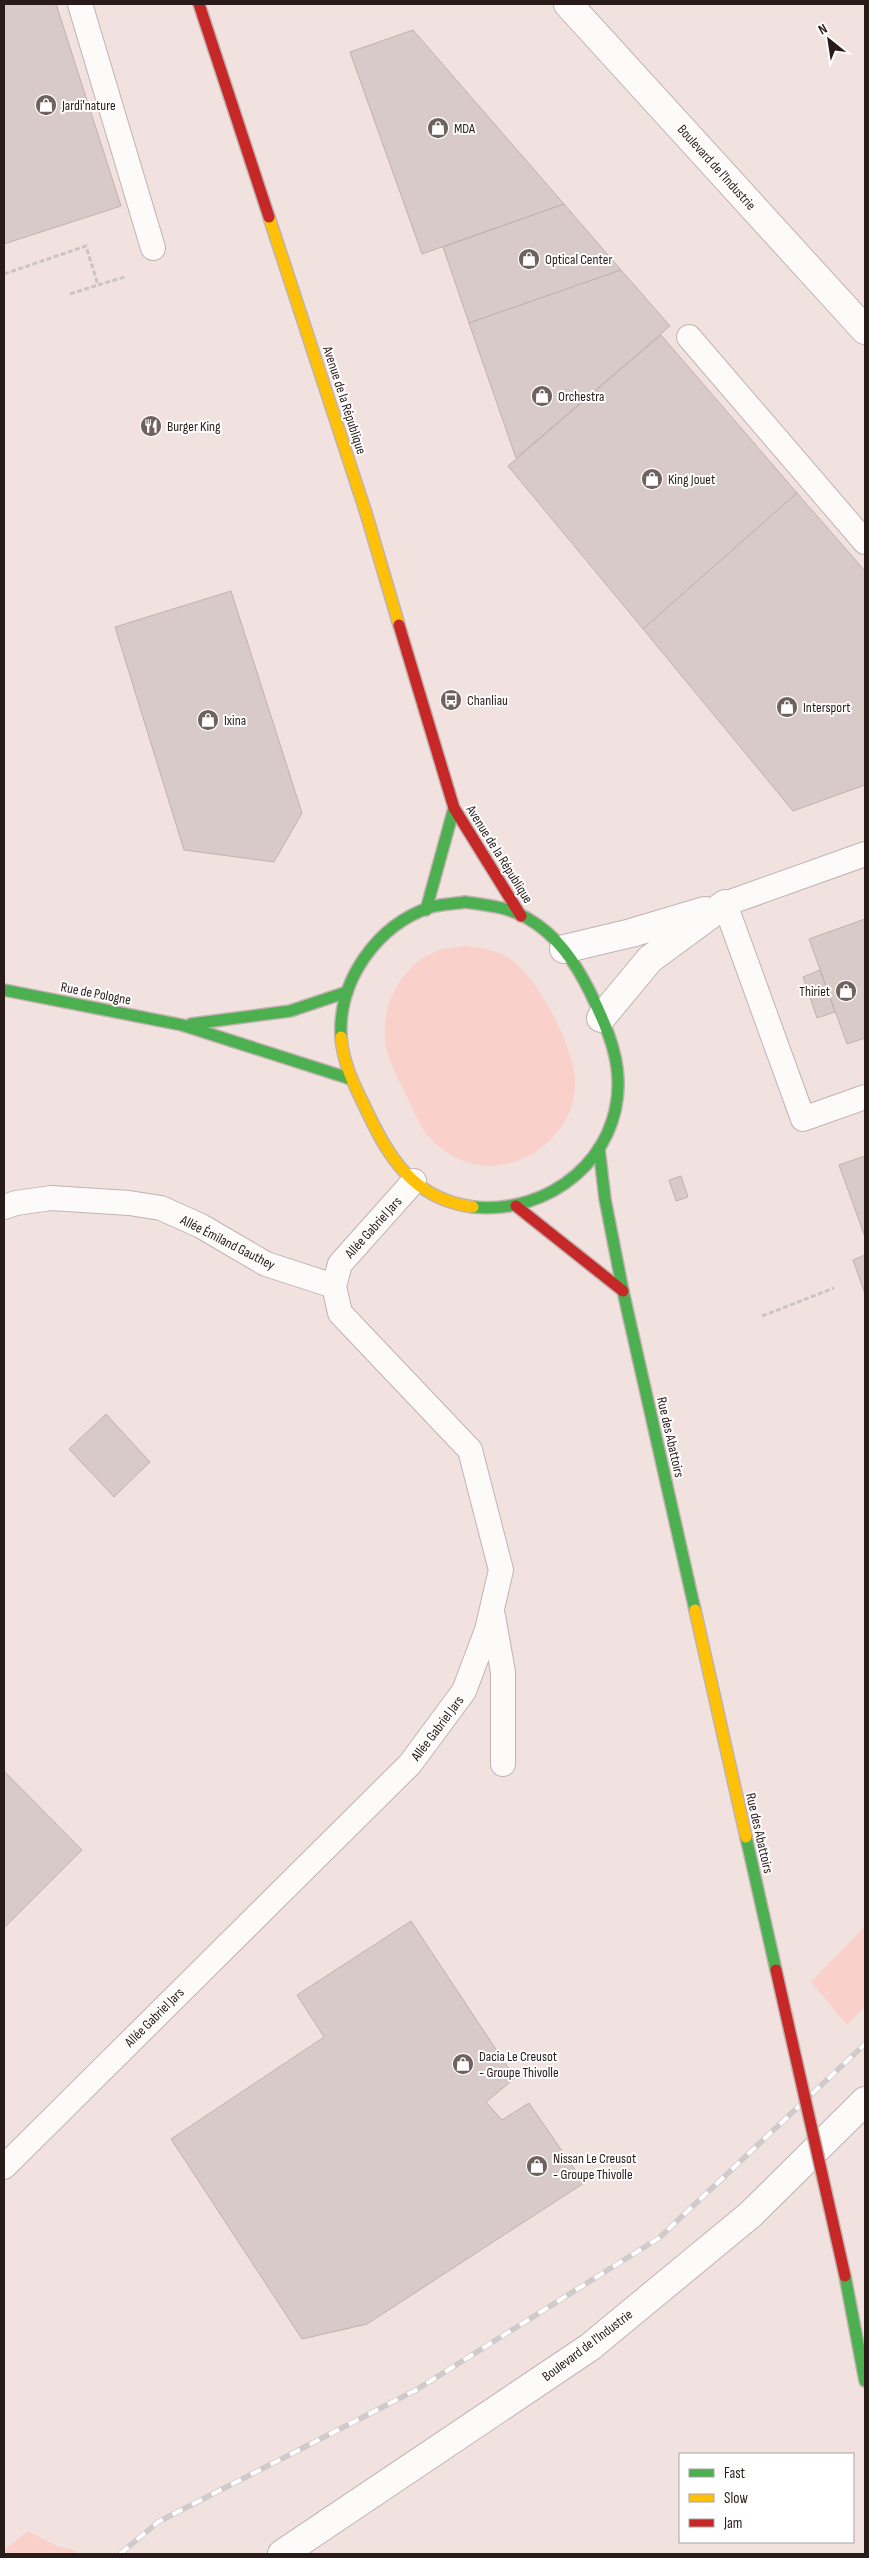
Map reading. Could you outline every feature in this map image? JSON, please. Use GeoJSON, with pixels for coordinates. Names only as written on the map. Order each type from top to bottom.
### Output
{"type":"FeatureCollection","features":[{"type":"Feature","properties":{"kind":"street","name":"Avenue de la République"},"geometry":{"type":"LineString","coordinates":[[199,4],[366,513],[454,808],[521,916]]}},
{"type":"Feature","properties":{"kind":"street","name":"Boulevard de l'Industrie"},"geometry":{"type":"LineString","coordinates":[[568,4],[865,330]]}},
{"type":"Feature","properties":{"kind":"street","name":"Avenue de la République"},"geometry":{"type":"LineString","coordinates":[[426,910],[454,808]]}},
{"type":"Feature","properties":{"kind":"street"},"geometry":{"type":"LineString","coordinates":[[465,902],[501,907],[521,916],[533,921],[564,949],[579,972],[608,1032],[617,1063],[618,1099],[608,1134],[589,1164],[562,1188],[529,1204],[494,1209],[459,1205],[426,1190],[414,1181],[398,1167],[380,1140],[351,1079],[342,1048],[341,1012],[351,978],[370,948],[397,924],[426,910],[465,902]]}},
{"type":"Feature","properties":{"kind":"street"},"geometry":{"type":"LineString","coordinates":[[564,949],[631,933],[725,904]]}},
{"type":"Feature","properties":{"kind":"street"},"geometry":{"type":"LineString","coordinates":[[601,1018],[650,959],[725,904]]}},
{"type":"Feature","properties":{"kind":"street","name":"Rue de Pologne"},"geometry":{"type":"LineString","coordinates":[[4,990],[182,1025],[351,1079]]}},
{"type":"Feature","properties":{"kind":"street","name":"Rue de Pologne"},"geometry":{"type":"LineString","coordinates":[[182,1025],[290,1011],[347,992]]}},
{"type":"Feature","properties":{"kind":"street","name":"Rue des Abattoirs"},"geometry":{"type":"LineString","coordinates":[[599,1148],[605,1199],[623,1291],[845,2276],[865,2382]]}},
{"type":"Feature","properties":{"kind":"street"},"geometry":{"type":"LineString","coordinates":[[516,1206],[623,1291]]}},
{"type":"Feature","properties":{"kind":"street","name":"Boulevard de l'Industrie"},"geometry":{"type":"LineString","coordinates":[[282,2554],[590,2347],[751,2214],[865,2101]]}},
{"type":"Feature","properties":{"kind":"lane"},"geometry":{"type":"LineString","coordinates":[[80,4],[153,248]]}},
{"type":"Feature","properties":{"kind":"lane"},"geometry":{"type":"LineString","coordinates":[[689,337],[865,542]]}},
{"type":"Feature","properties":{"kind":"lane"},"geometry":{"type":"LineString","coordinates":[[865,854],[725,904],[803,1119],[865,1096]]}},
{"type":"Feature","properties":{"kind":"lane","name":"Allée Gabriel Jars"},"geometry":{"type":"LineString","coordinates":[[4,2166],[410,1764],[464,1691],[487,1630],[501,1570],[470,1450],[340,1313],[334,1286],[340,1264],[414,1181]]}},
{"type":"Feature","properties":{"kind":"lane","name":"Allée Émiland Gauthey"},"geometry":{"type":"LineString","coordinates":[[4,1208],[16,1203],[51,1198],[129,1203],[161,1208],[200,1226],[266,1264],[334,1286]]}},
{"type":"Feature","properties":{"kind":"lane"},"geometry":{"type":"LineString","coordinates":[[492,1609],[503,1672],[502,1764]]}},
{"type":"Feature","properties":{"kind":"path"},"geometry":{"type":"LineString","coordinates":[[4,274],[86,246],[98,286]]}},
{"type":"Feature","properties":{"kind":"path"},"geometry":{"type":"LineString","coordinates":[[70,294],[125,278]]}},
{"type":"Feature","properties":{"kind":"path"},"geometry":{"type":"LineString","coordinates":[[762,1316],[834,1288]]}},
{"type":"Feature","properties":{"kind":"shaded area"},"geometry":{"type":"Polygon","coordinates":[[[465,946],[501,954],[512,960],[522,969],[532,981],[559,1026],[574,1070],[574,1096],[571,1109],[565,1121],[552,1138],[537,1151],[520,1160],[502,1165],[484,1166],[465,1162],[448,1153],[431,1139],[416,1117],[393,1068],[386,1047],[385,1026],[387,1011],[391,997],[406,973],[429,955],[443,949],[465,946]]]}},
{"type":"Feature","properties":{"kind":"shaded area"},"geometry":{"type":"Polygon","coordinates":[[[865,1926],[865,2007],[847,2025],[811,1982],[865,1926]]]}},
{"type":"Feature","properties":{"kind":"shaded area"},"geometry":{"type":"Polygon","coordinates":[[[28,2531],[57,2546],[77,2551],[74,2554],[4,2554],[4,2550],[28,2531]]]}},
{"type":"Feature","properties":{"kind":"building","name":"Jardi'nature"},"geometry":{"type":"Polygon","coordinates":[[[4,4],[56,4],[121,206],[4,244],[4,4]]]}},
{"type":"Feature","properties":{"kind":"building","name":"MDA"},"geometry":{"type":"Polygon","coordinates":[[[413,30],[564,204],[422,254],[350,52],[413,30]]]}},
{"type":"Feature","properties":{"kind":"building","name":"Optical Center"},"geometry":{"type":"Polygon","coordinates":[[[564,204],[621,270],[469,323],[443,247],[564,204]]]}},
{"type":"Feature","properties":{"kind":"building","name":"Orchestra"},"geometry":{"type":"Polygon","coordinates":[[[621,270],[670,326],[516,458],[469,323],[621,270]]]}},
{"type":"Feature","properties":{"kind":"building","name":"King Jouet"},"geometry":{"type":"Polygon","coordinates":[[[661,335],[797,493],[643,629],[508,466],[661,335]]]}},
{"type":"Feature","properties":{"kind":"building","name":"Intersport"},"geometry":{"type":"Polygon","coordinates":[[[797,493],[865,571],[865,785],[793,811],[643,629],[797,493]]]}},
{"type":"Feature","properties":{"kind":"building","name":"Ixina"},"geometry":{"type":"Polygon","coordinates":[[[231,591],[302,813],[274,862],[184,850],[115,627],[231,591]]]}},
{"type":"Feature","properties":{"kind":"building","name":"Thiriet"},"geometry":{"type":"Polygon","coordinates":[[[865,919],[865,1038],[847,1044],[809,939],[865,919]]]}},
{"type":"Feature","properties":{"kind":"building"},"geometry":{"type":"Polygon","coordinates":[[[820,970],[835,1012],[817,1018],[803,977],[820,970]]]}},
{"type":"Feature","properties":{"kind":"building"},"geometry":{"type":"Polygon","coordinates":[[[865,1156],[865,1237],[839,1165],[865,1156]]]}},
{"type":"Feature","properties":{"kind":"building"},"geometry":{"type":"Polygon","coordinates":[[[681,1176],[688,1197],[676,1201],[669,1180],[681,1176]]]}},
{"type":"Feature","properties":{"kind":"building"},"geometry":{"type":"Polygon","coordinates":[[[865,1255],[865,1294],[853,1260],[865,1255]]]}},
{"type":"Feature","properties":{"kind":"building"},"geometry":{"type":"Polygon","coordinates":[[[106,1414],[150,1462],[114,1497],[69,1449],[106,1414]]]}},
{"type":"Feature","properties":{"kind":"building"},"geometry":{"type":"Polygon","coordinates":[[[4,1771],[82,1850],[4,1928],[4,1771]]]}},
{"type":"Feature","properties":{"kind":"building"},"geometry":{"type":"Polygon","coordinates":[[[411,1921],[515,2078],[486,2102],[502,2120],[529,2103],[584,2183],[367,2324],[302,2339],[171,2139],[324,2037],[297,1995],[411,1921]]]}},
{"type":"Feature","properties":{"kind":"railway"},"geometry":{"type":"LineString","coordinates":[[120,2554],[158,2522],[416,2390],[659,2238],[865,2044]]}},
{"type":"Feature","properties":{"kind":"traffic: fast"},"geometry":{"type":"LineString","coordinates":[[426,910],[454,808]]}},
{"type":"Feature","properties":{"kind":"traffic: fast"},"geometry":{"type":"LineString","coordinates":[[465,902],[497,907],[520,914],[538,925],[564,950],[584,981],[604,1023],[612,1045],[618,1079],[616,1108],[607,1133],[593,1156],[575,1176],[553,1191],[528,1201],[501,1207],[473,1207]]}},
{"type":"Feature","properties":{"kind":"traffic: fast"},"geometry":{"type":"LineString","coordinates":[[341,1037],[346,995],[365,957],[378,941],[412,915],[439,905],[465,902]]}},
{"type":"Feature","properties":{"kind":"traffic: fast"},"geometry":{"type":"LineString","coordinates":[[4,990],[182,1025],[351,1079]]}},
{"type":"Feature","properties":{"kind":"traffic: fast"},"geometry":{"type":"LineString","coordinates":[[191,1024],[290,1011],[347,992]]}},
{"type":"Feature","properties":{"kind":"traffic: fast"},"geometry":{"type":"LineString","coordinates":[[599,1148],[605,1199],[623,1291],[695,1610]]}},
{"type":"Feature","properties":{"kind":"traffic: fast"},"geometry":{"type":"LineString","coordinates":[[746,1837],[776,1970]]}},
{"type":"Feature","properties":{"kind":"traffic: fast"},"geometry":{"type":"LineString","coordinates":[[845,2276],[865,2381]]}},
{"type":"Feature","properties":{"kind":"traffic: slow"},"geometry":{"type":"LineString","coordinates":[[269,217],[366,513],[399,625]]}},
{"type":"Feature","properties":{"kind":"traffic: slow"},"geometry":{"type":"LineString","coordinates":[[341,1037],[346,1064],[352,1080],[382,1141],[404,1172],[433,1195],[473,1207]]}},
{"type":"Feature","properties":{"kind":"traffic: slow"},"geometry":{"type":"LineString","coordinates":[[695,1610],[746,1837]]}},
{"type":"Feature","properties":{"kind":"traffic: jam"},"geometry":{"type":"LineString","coordinates":[[199,4],[269,217]]}},
{"type":"Feature","properties":{"kind":"traffic: jam"},"geometry":{"type":"LineString","coordinates":[[399,625],[454,808],[521,916]]}},
{"type":"Feature","properties":{"kind":"traffic: jam"},"geometry":{"type":"LineString","coordinates":[[516,1206],[623,1291]]}},
{"type":"Feature","properties":{"kind":"traffic: jam"},"geometry":{"type":"LineString","coordinates":[[776,1970],[845,2276]]}},
{"type":"Feature","properties":{"kind":"place","name":"Jardi'nature"},"geometry":{"type":"Point","coordinates":[46,105]}},
{"type":"Feature","properties":{"kind":"place","name":"MDA"},"geometry":{"type":"Point","coordinates":[438,128]}},
{"type":"Feature","properties":{"kind":"place","name":"Optical Center"},"geometry":{"type":"Point","coordinates":[529,259]}},
{"type":"Feature","properties":{"kind":"place","name":"Orchestra"},"geometry":{"type":"Point","coordinates":[542,396]}},
{"type":"Feature","properties":{"kind":"place","name":"Burger King"},"geometry":{"type":"Point","coordinates":[151,426]}},
{"type":"Feature","properties":{"kind":"place","name":"King Jouet"},"geometry":{"type":"Point","coordinates":[652,479]}},
{"type":"Feature","properties":{"kind":"place","name":"Chanliau"},"geometry":{"type":"Point","coordinates":[451,700]}},
{"type":"Feature","properties":{"kind":"place","name":"Intersport"},"geometry":{"type":"Point","coordinates":[787,707]}},
{"type":"Feature","properties":{"kind":"place","name":"Ixina"},"geometry":{"type":"Point","coordinates":[208,720]}},
{"type":"Feature","properties":{"kind":"place","name":"Thiriet"},"geometry":{"type":"Point","coordinates":[846,991]}},
{"type":"Feature","properties":{"kind":"place","name":"Dacia Le Creusot - Groupe Thivolle"},"geometry":{"type":"Point","coordinates":[463,2064]}},
{"type":"Feature","properties":{"kind":"place","name":"Nissan Le Creusot - Groupe Thivolle"},"geometry":{"type":"Point","coordinates":[537,2166]}}]}
